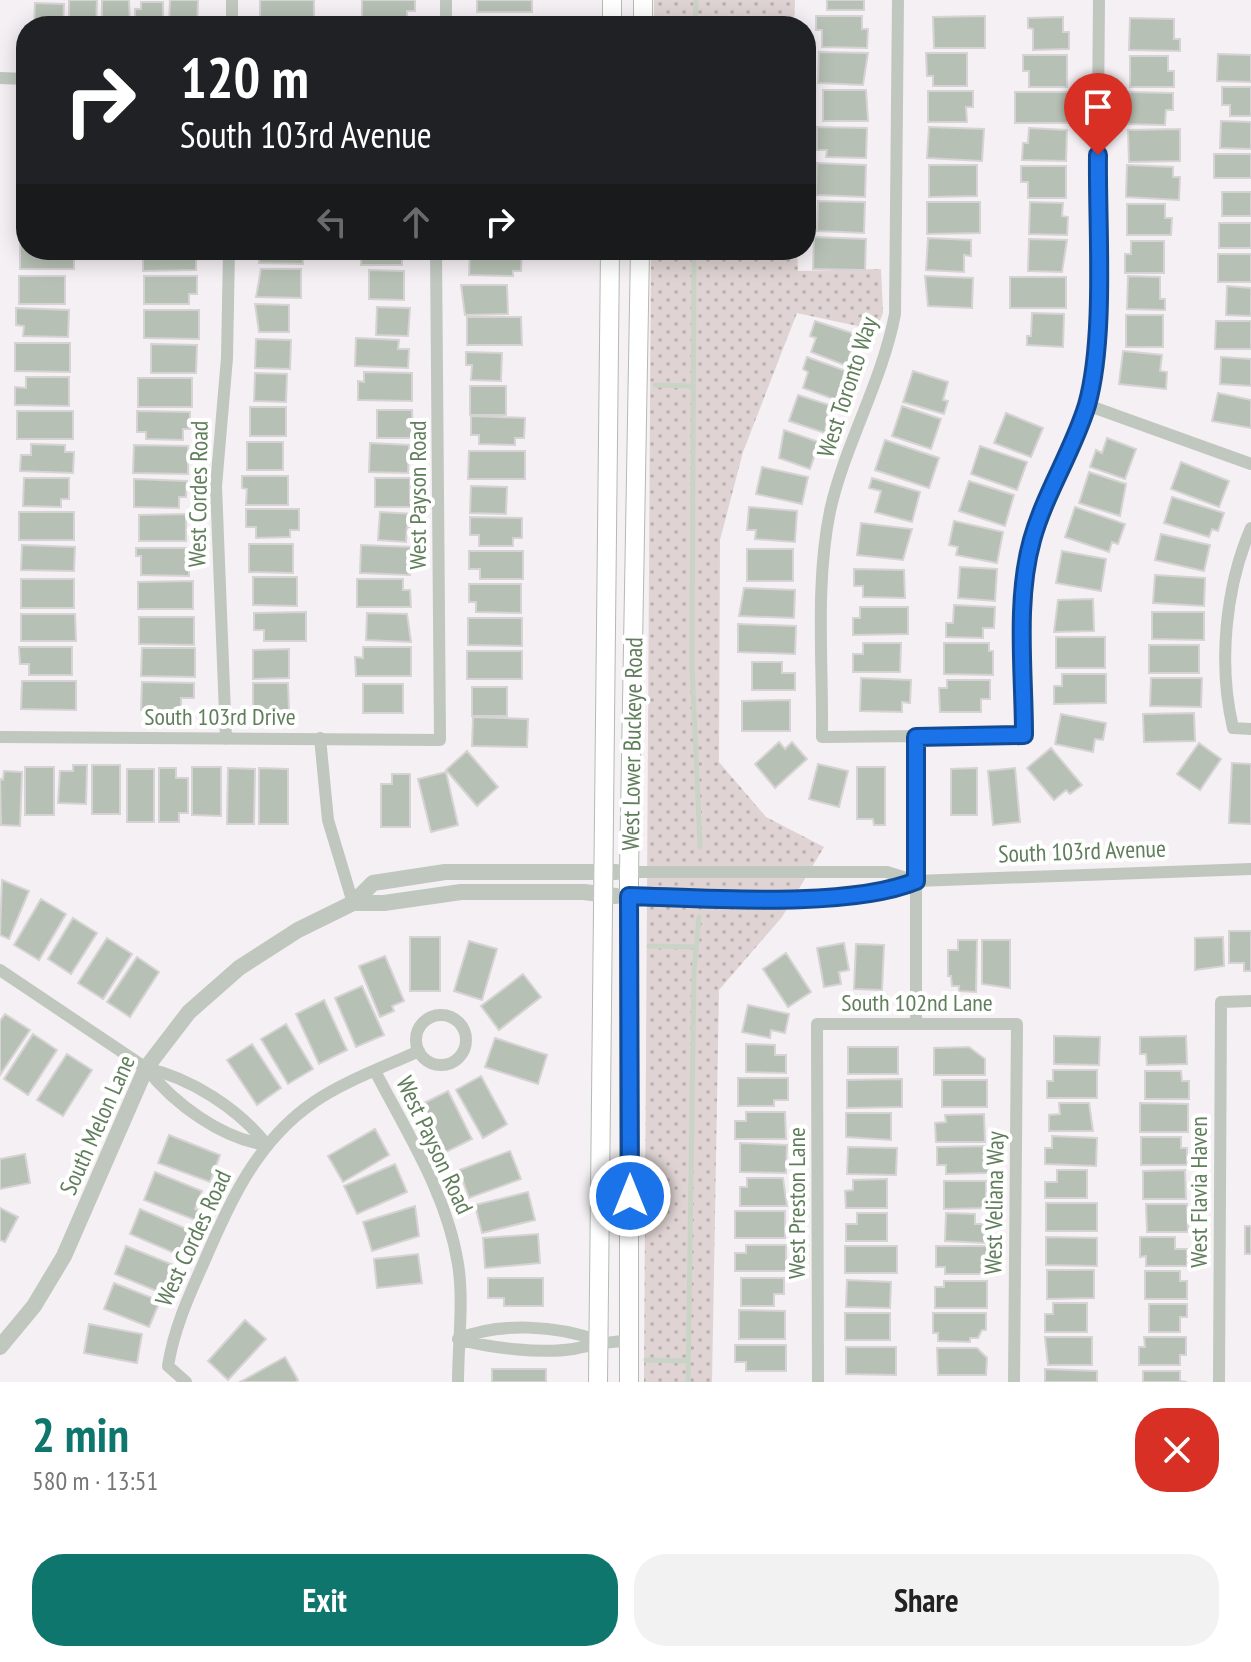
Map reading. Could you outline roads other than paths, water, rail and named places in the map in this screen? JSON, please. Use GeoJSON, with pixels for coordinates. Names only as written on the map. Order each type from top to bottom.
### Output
{"type":"FeatureCollection","features":[{"type":"Feature","properties":{"kind":"main road","name":"West Lower Buckeye Road"},"geometry":{"type":"LineString","coordinates":[[610,260],[616,895],[629,1382]]}},
{"type":"Feature","properties":{"kind":"main road","name":"West Lower Buckeye Road"},"geometry":{"type":"LineString","coordinates":[[598,1382],[640,260]]}},
{"type":"Feature","properties":{"kind":"street","name":"West Toronto Way"},"geometry":{"type":"LineString","coordinates":[[898,0],[895,314],[888,345],[836,489],[826,532],[822,737],[916,737]]}},
{"type":"Feature","properties":{"kind":"street"},"geometry":{"type":"LineString","coordinates":[[916,1024],[916,737],[1024,735],[1025,583],[1031,542],[1047,496],[1087,405],[1096,341],[1099,0]]}},
{"type":"Feature","properties":{"kind":"street","name":"West Cordes Road"},"geometry":{"type":"LineString","coordinates":[[226,739],[216,486],[227,358],[229,260]]}},
{"type":"Feature","properties":{"kind":"street","name":"West Payson Road"},"geometry":{"type":"LineString","coordinates":[[436,260],[440,740]]}},
{"type":"Feature","properties":{"kind":"street"},"geometry":{"type":"LineString","coordinates":[[1087,405],[1251,464]]}},
{"type":"Feature","properties":{"kind":"street"},"geometry":{"type":"LineString","coordinates":[[1251,528],[1230,594],[1228,707],[1233,728],[1251,729]]}},
{"type":"Feature","properties":{"kind":"street","name":"South 103rd Drive"},"geometry":{"type":"LineString","coordinates":[[0,737],[440,740]]}},
{"type":"Feature","properties":{"kind":"street"},"geometry":{"type":"LineString","coordinates":[[320,738],[328,820],[353,903]]}},
{"type":"Feature","properties":{"kind":"street","name":"South 103rd Avenue"},"geometry":{"type":"LineString","coordinates":[[616,872],[792,875],[887,872],[916,881],[1251,869]]}},
{"type":"Feature","properties":{"kind":"street","name":"South Melon Lane"},"geometry":{"type":"LineString","coordinates":[[0,1347],[34,1306],[58,1268],[146,1068],[189,1012],[239,968],[298,930],[353,903],[373,883],[419,874],[616,872]]}},
{"type":"Feature","properties":{"kind":"street","name":"South 103rd Avenue"},"geometry":{"type":"LineString","coordinates":[[616,895],[817,897],[888,892],[916,881]]}},
{"type":"Feature","properties":{"kind":"street","name":"South Melon Lane"},"geometry":{"type":"LineString","coordinates":[[353,903],[384,903],[461,892],[616,895]]}},
{"type":"Feature","properties":{"kind":"street"},"geometry":{"type":"LineString","coordinates":[[0,970],[146,1068],[163,1090],[239,1141],[267,1145]]}},
{"type":"Feature","properties":{"kind":"street","name":"West Flavia Haven"},"geometry":{"type":"LineString","coordinates":[[1219,1382],[1221,1002],[1251,1001]]}},
{"type":"Feature","properties":{"kind":"street"},"geometry":{"type":"LineString","coordinates":[[429,1017],[452,1018],[463,1029],[465,1046],[461,1054],[448,1064],[431,1063],[419,1051],[418,1028],[429,1017]]}},
{"type":"Feature","properties":{"kind":"street","name":"South 102nd Lane"},"geometry":{"type":"LineString","coordinates":[[817,1024],[1017,1024]]}},
{"type":"Feature","properties":{"kind":"street","name":"West Preston Lane"},"geometry":{"type":"LineString","coordinates":[[817,1024],[818,1382]]}},
{"type":"Feature","properties":{"kind":"street","name":"West Veliana Way"},"geometry":{"type":"LineString","coordinates":[[1014,1382],[1017,1024]]}},
{"type":"Feature","properties":{"kind":"street","name":"West Cordes Road"},"geometry":{"type":"LineString","coordinates":[[186,1382],[168,1366],[176,1325],[234,1192],[267,1145],[313,1103],[419,1051]]}},
{"type":"Feature","properties":{"kind":"street"},"geometry":{"type":"LineString","coordinates":[[146,1068],[179,1077],[251,1124],[267,1145]]}},
{"type":"Feature","properties":{"kind":"street","name":"West Payson Road"},"geometry":{"type":"LineString","coordinates":[[375,1071],[443,1202],[459,1268],[458,1382]]}},
{"type":"Feature","properties":{"kind":"street"},"geometry":{"type":"LineString","coordinates":[[458,1339],[482,1329],[572,1330],[599,1341]]}},
{"type":"Feature","properties":{"kind":"street"},"geometry":{"type":"LineString","coordinates":[[458,1339],[484,1347],[571,1349],[599,1341],[629,1341]]}},
{"type":"Feature","properties":{"kind":"waterway"},"geometry":{"type":"LineString","coordinates":[[695,16],[696,0]]}},
{"type":"Feature","properties":{"kind":"waterway"},"geometry":{"type":"LineString","coordinates":[[694,260],[692,665],[700,847]]}},
{"type":"Feature","properties":{"kind":"waterway"},"geometry":{"type":"LineString","coordinates":[[655,385],[693,386]]}},
{"type":"Feature","properties":{"kind":"waterway"},"geometry":{"type":"LineString","coordinates":[[688,1382],[694,971],[699,917]]}},
{"type":"Feature","properties":{"kind":"waterway"},"geometry":{"type":"LineString","coordinates":[[649,946],[696,947]]}},
{"type":"Feature","properties":{"kind":"waterway"},"geometry":{"type":"LineString","coordinates":[[646,1360],[688,1361]]}}]}
